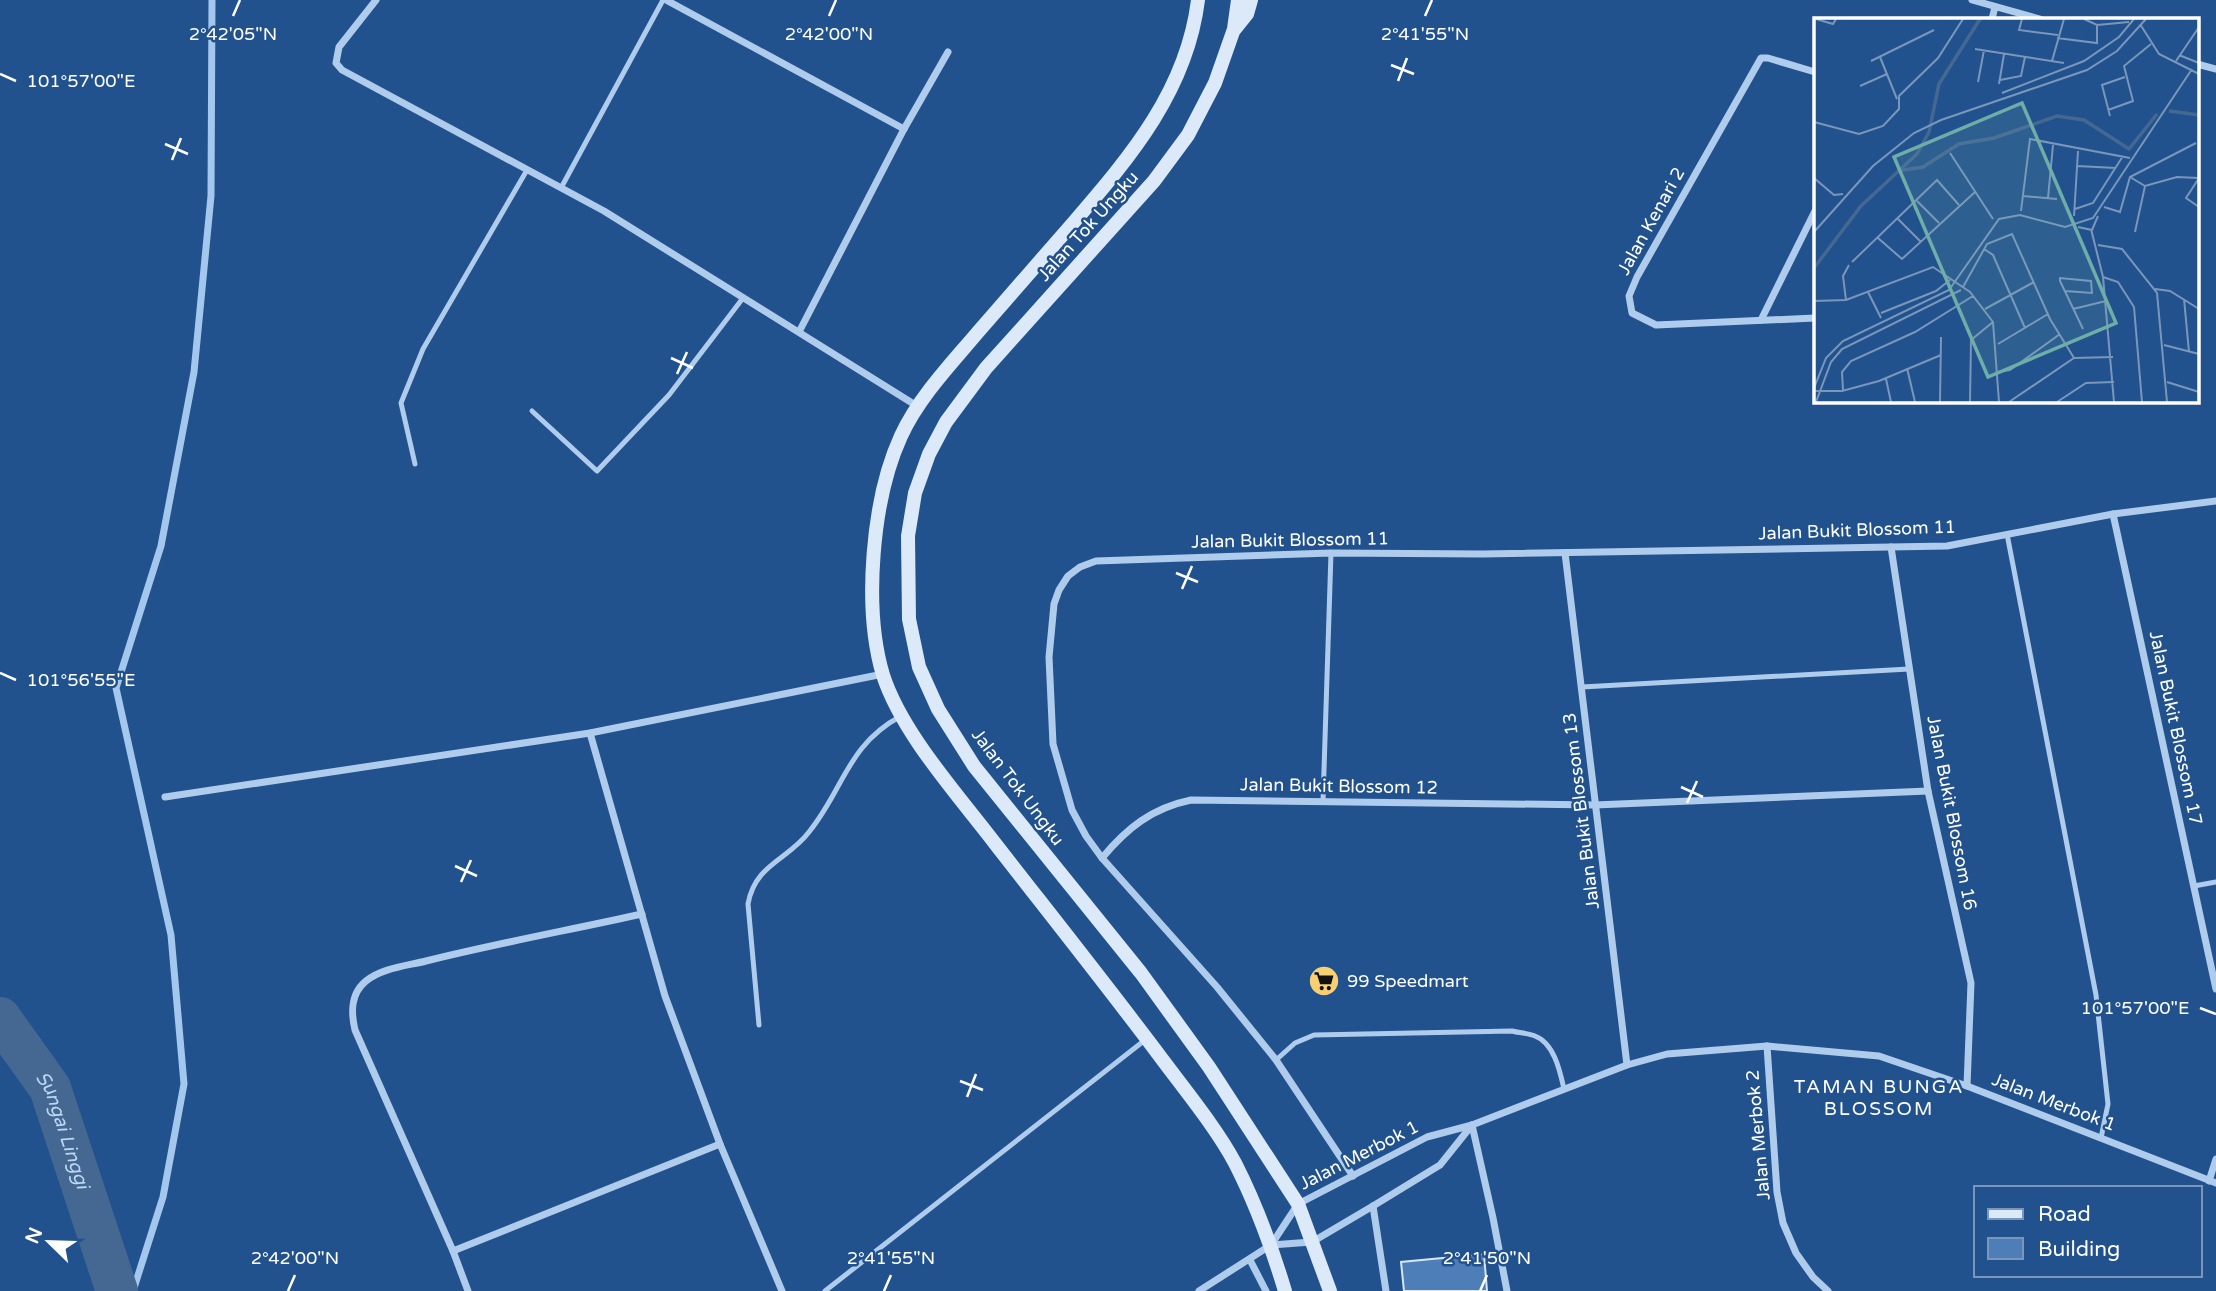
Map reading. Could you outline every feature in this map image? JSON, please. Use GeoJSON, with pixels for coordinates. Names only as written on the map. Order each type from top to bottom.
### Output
{"type":"FeatureCollection","features":[{"type":"Feature","properties":{"kind":"main road","name":"Jalan Tok Ungku"},"geometry":{"type":"LineString","coordinates":[[1198,0],[1181,71],[1156,119],[1124,164],[958,355],[918,407],[902,435],[886,475],[876,524],[873,616],[883,674],[901,716],[940,772],[1146,1039],[1234,1161],[1271,1245],[1285,1291]]}},
{"type":"Feature","properties":{"kind":"main road","name":"Jalan Tok Ungku"},"geometry":{"type":"LineString","coordinates":[[1238,0],[1234,29],[1215,83],[1188,135],[1154,181],[986,368],[946,422],[929,454],[915,493],[908,536],[909,619],[919,667],[938,709],[974,765],[1141,973],[1209,1066],[1298,1204],[1331,1291]]}},
{"type":"Feature","properties":{"kind":"main road"},"geometry":{"type":"LineString","coordinates":[[1234,29],[1247,14],[1251,0]]}},
{"type":"Feature","properties":{"kind":"street"},"geometry":{"type":"LineString","coordinates":[[376,0],[339,47],[337,62],[351,75],[604,211],[918,407]]}},
{"type":"Feature","properties":{"kind":"street"},"geometry":{"type":"LineString","coordinates":[[664,0],[904,129]]}},
{"type":"Feature","properties":{"kind":"street"},"geometry":{"type":"LineString","coordinates":[[1972,0],[2036,18]]}},
{"type":"Feature","properties":{"kind":"street"},"geometry":{"type":"LineString","coordinates":[[1992,18],[1995,7]]}},
{"type":"Feature","properties":{"kind":"street"},"geometry":{"type":"LineString","coordinates":[[799,332],[904,129],[948,51]]}},
{"type":"Feature","properties":{"kind":"street","name":"Jalan Kenari 2"},"geometry":{"type":"LineString","coordinates":[[1814,72],[1760,58],[1637,276],[1629,296],[1632,313],[1656,325],[1814,318]]}},
{"type":"Feature","properties":{"kind":"street"},"geometry":{"type":"LineString","coordinates":[[2198,64],[2216,69]]}},
{"type":"Feature","properties":{"kind":"street"},"geometry":{"type":"LineString","coordinates":[[1761,320],[1814,213]]}},
{"type":"Feature","properties":{"kind":"street","name":"Jalan Bukit Blossom 11"},"geometry":{"type":"LineString","coordinates":[[1353,1175],[1276,1060],[1217,987],[1102,858],[1072,810],[1053,744],[1049,657],[1054,604],[1068,576],[1080,567],[1096,561],[1331,553],[1565,553],[1947,546],[2113,514],[2216,501]]}},
{"type":"Feature","properties":{"kind":"street","name":"Jalan Bukit Blossom 17"},"geometry":{"type":"LineString","coordinates":[[2113,514],[2216,989]]}},
{"type":"Feature","properties":{"kind":"street","name":"Jalan Bukit Blossom 16"},"geometry":{"type":"LineString","coordinates":[[1891,547],[1928,791],[1971,983],[1967,1086]]}},
{"type":"Feature","properties":{"kind":"street","name":"Jalan Bukit Blossom 13"},"geometry":{"type":"LineString","coordinates":[[1565,553],[1628,1065]]}},
{"type":"Feature","properties":{"kind":"street"},"geometry":{"type":"LineString","coordinates":[[165,797],[590,733],[883,674]]}},
{"type":"Feature","properties":{"kind":"street"},"geometry":{"type":"LineString","coordinates":[[590,733],[665,996],[720,1144],[782,1291]]}},
{"type":"Feature","properties":{"kind":"street","name":"Jalan Bukit Blossom 12"},"geometry":{"type":"LineString","coordinates":[[1102,858],[1121,835],[1142,818],[1171,804],[1191,800],[1595,805],[1928,791]]}},
{"type":"Feature","properties":{"kind":"street"},"geometry":{"type":"LineString","coordinates":[[468,1291],[453,1251],[355,1030],[351,1012],[355,997],[363,983],[377,973],[642,914]]}},
{"type":"Feature","properties":{"kind":"street","name":"Jalan Merbok 1"},"geometry":{"type":"LineString","coordinates":[[1271,1245],[1298,1204],[1427,1137],[1472,1125],[1628,1065],[1667,1054],[1767,1046],[1879,1056],[1967,1086],[2212,1182]]}},
{"type":"Feature","properties":{"kind":"street","name":"Jalan Merbok 2"},"geometry":{"type":"LineString","coordinates":[[1767,1046],[1777,1192],[1783,1223],[1797,1253],[1813,1277],[1828,1291]]}},
{"type":"Feature","properties":{"kind":"street"},"geometry":{"type":"LineString","coordinates":[[1199,1291],[1271,1245],[1312,1242],[1440,1166],[1472,1125]]}},
{"type":"Feature","properties":{"kind":"street"},"geometry":{"type":"LineString","coordinates":[[1472,1125],[1507,1291]]}},
{"type":"Feature","properties":{"kind":"street"},"geometry":{"type":"LineString","coordinates":[[453,1251],[720,1144]]}},
{"type":"Feature","properties":{"kind":"street"},"geometry":{"type":"LineString","coordinates":[[2212,1182],[2216,1159]]}},
{"type":"Feature","properties":{"kind":"street"},"geometry":{"type":"LineString","coordinates":[[1373,1206],[1386,1291]]}},
{"type":"Feature","properties":{"kind":"street"},"geometry":{"type":"LineString","coordinates":[[1250,1260],[1266,1291]]}},
{"type":"Feature","properties":{"kind":"lane"},"geometry":{"type":"LineString","coordinates":[[561,188],[664,0]]}},
{"type":"Feature","properties":{"kind":"lane"},"geometry":{"type":"LineString","coordinates":[[415,464],[401,403],[423,349],[527,170]]}},
{"type":"Feature","properties":{"kind":"lane"},"geometry":{"type":"LineString","coordinates":[[532,411],[597,471],[669,395],[743,298]]}},
{"type":"Feature","properties":{"kind":"lane"},"geometry":{"type":"LineString","coordinates":[[2007,534],[2096,995],[2108,1104],[2101,1138]]}},
{"type":"Feature","properties":{"kind":"lane"},"geometry":{"type":"LineString","coordinates":[[1323,802],[1331,553]]}},
{"type":"Feature","properties":{"kind":"lane"},"geometry":{"type":"LineString","coordinates":[[1582,687],[1909,669]]}},
{"type":"Feature","properties":{"kind":"lane"},"geometry":{"type":"LineString","coordinates":[[759,1025],[748,904],[751,891],[758,877],[772,863],[808,834],[851,761],[869,738],[901,716]]}},
{"type":"Feature","properties":{"kind":"lane"},"geometry":{"type":"LineString","coordinates":[[2194,886],[2216,882]]}},
{"type":"Feature","properties":{"kind":"lane"},"geometry":{"type":"LineString","coordinates":[[1276,1060],[1295,1043],[1314,1035],[1512,1031],[1538,1036],[1551,1051],[1564,1089]]}},
{"type":"Feature","properties":{"kind":"lane"},"geometry":{"type":"LineString","coordinates":[[825,1291],[1146,1039]]}},
{"type":"Feature","properties":{"kind":"building"},"geometry":{"type":"Polygon","coordinates":[[[1484,1254],[1487,1291],[1404,1291],[1401,1262],[1484,1254]]]}},
{"type":"Feature","properties":{"kind":"waterway"},"geometry":{"type":"LineString","coordinates":[[133,1291],[163,1197],[184,1084],[171,935],[116,688],[161,546],[194,372],[211,196],[212,0]]}},
{"type":"Feature","properties":{"kind":"waterway","name":"Sungai Linggi"},"geometry":{"type":"LineString","coordinates":[[0,1018],[50,1088],[117,1291]]}},
{"type":"Feature","properties":{"kind":"place","name":"99 Speedmart"},"geometry":{"type":"Point","coordinates":[1324,981]}},
{"type":"Feature","properties":{"kind":"district","name":"TAMAN BUNGA BLOSSOM"},"geometry":{"type":"Point","coordinates":[1879,1098]}}]}
